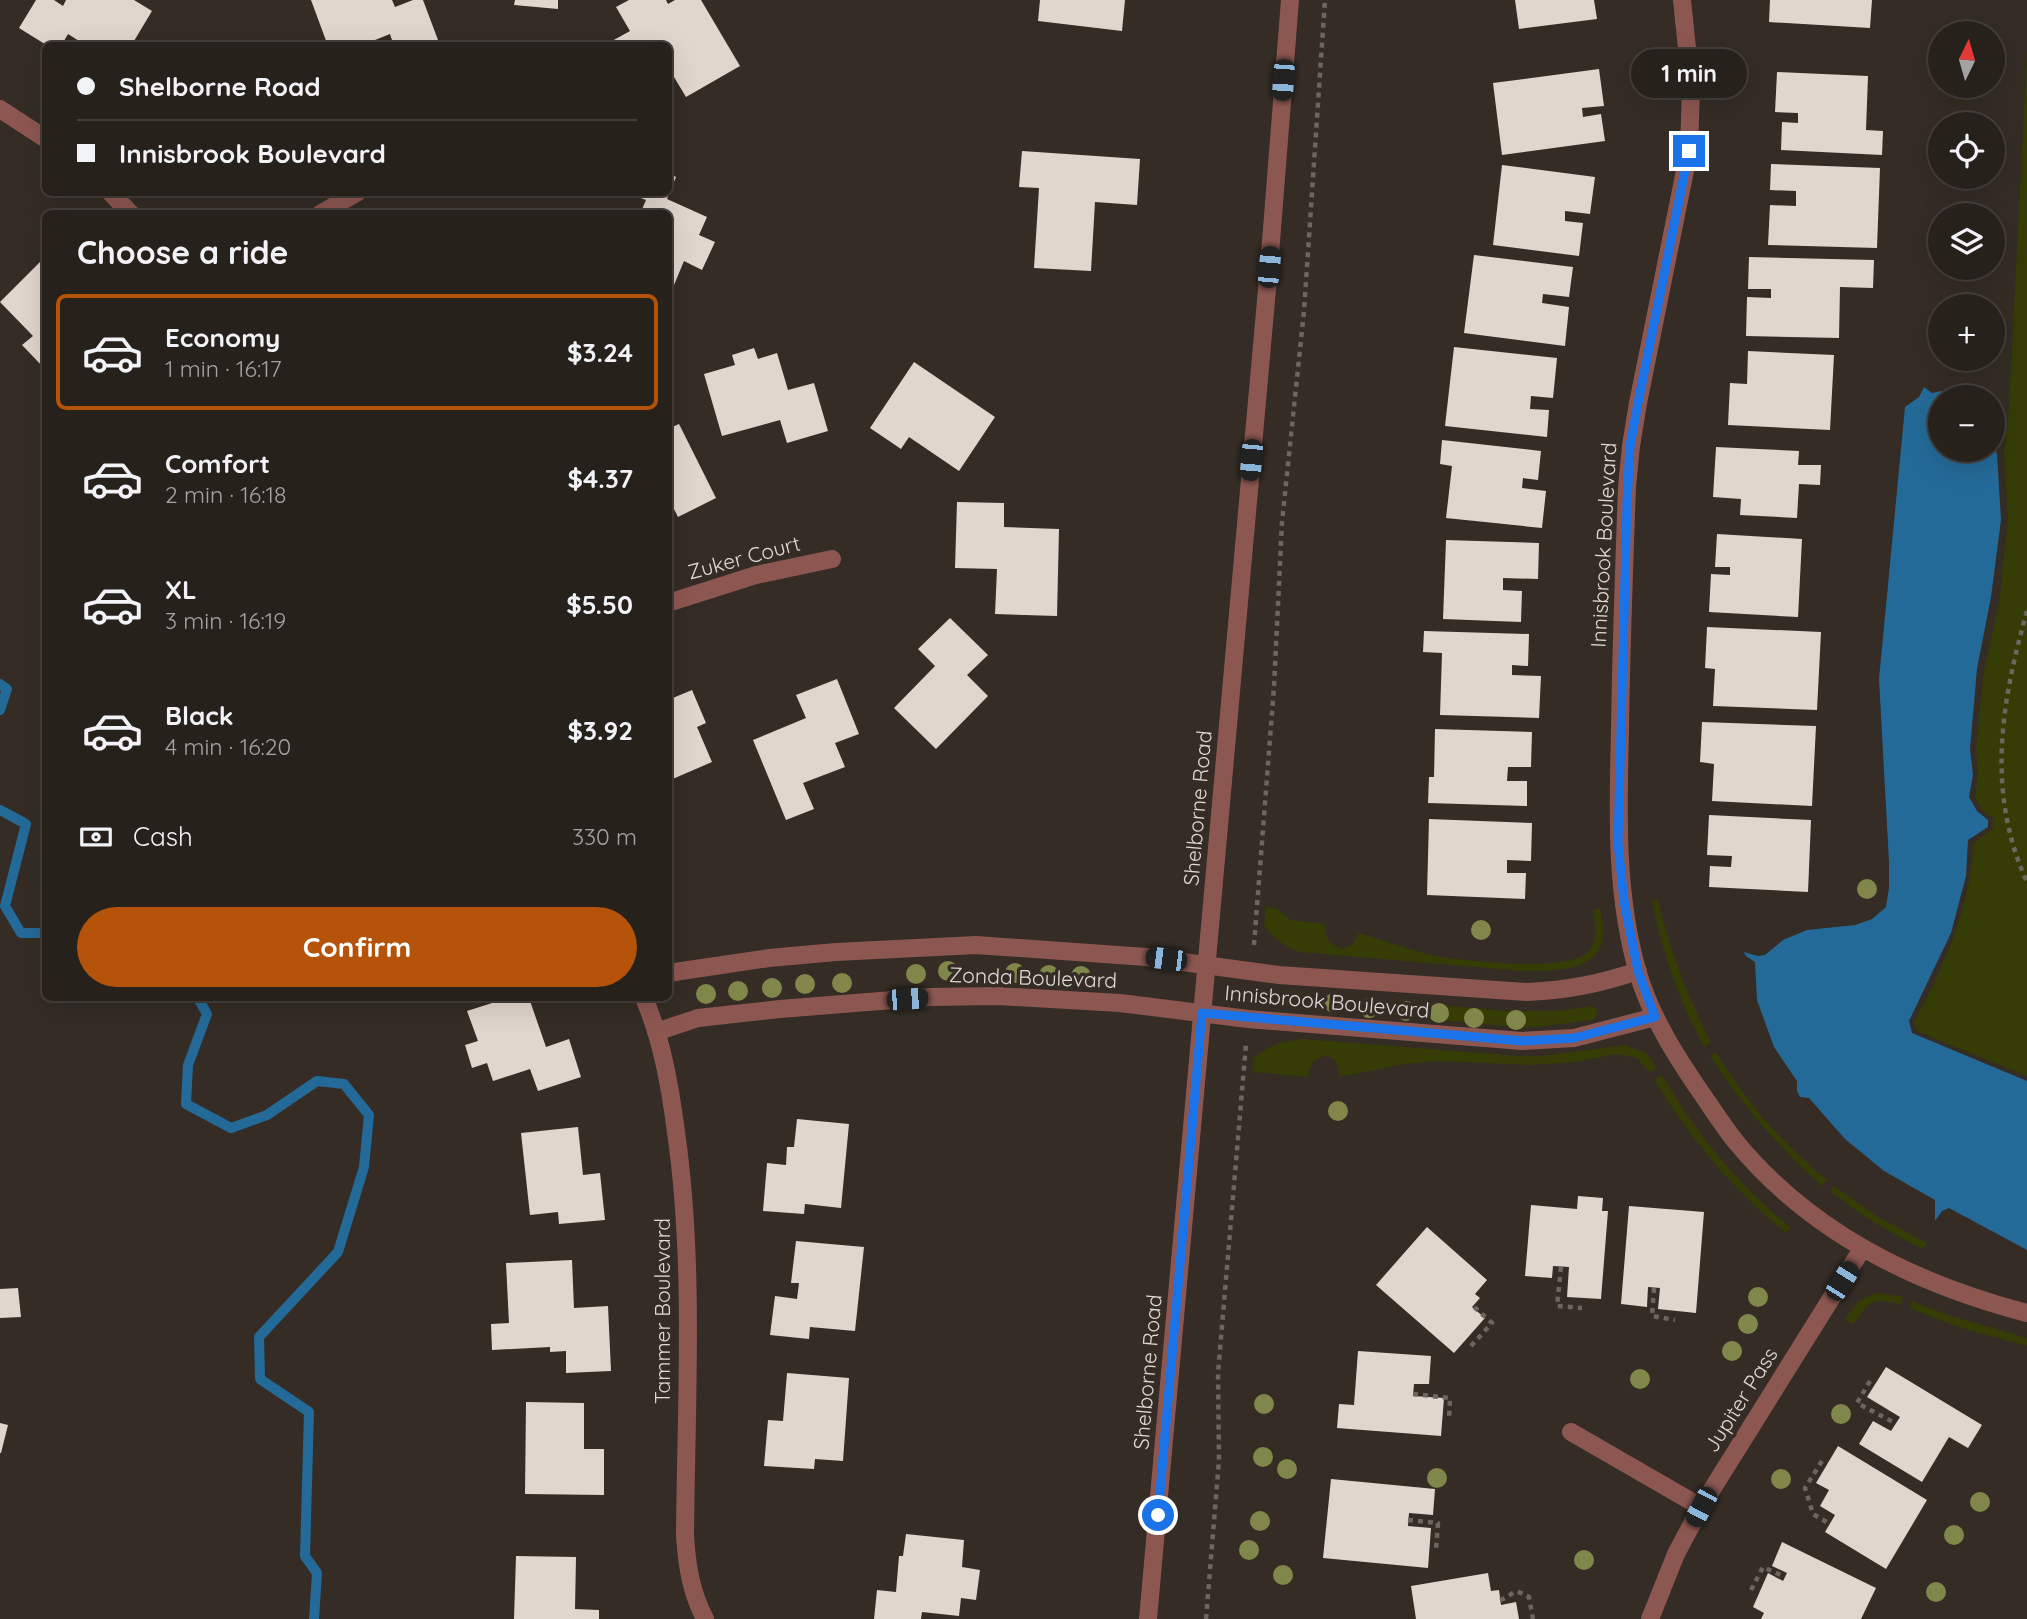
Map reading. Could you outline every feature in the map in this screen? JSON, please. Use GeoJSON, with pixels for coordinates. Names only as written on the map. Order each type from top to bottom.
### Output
{"type":"FeatureCollection","features":[{"type":"Feature","properties":{"kind":"street","name":"Shelborne Road"},"geometry":{"type":"LineString","coordinates":[[1148,1619],[1269,267],[1290,0]]}},
{"type":"Feature","properties":{"kind":"street","name":"Innisbrook Boulevard"},"geometry":{"type":"LineString","coordinates":[[1682,0],[1691,87],[1689,151],[1630,446],[1627,488],[1618,843],[1624,901],[1638,971],[1655,1017],[1681,1063],[1736,1142],[1778,1186],[1823,1224],[1862,1249],[1917,1277],[1959,1293],[2027,1313]]}},
{"type":"Feature","properties":{"kind":"street"},"geometry":{"type":"LineString","coordinates":[[0,109],[42,136]]}},
{"type":"Feature","properties":{"kind":"street"},"geometry":{"type":"LineString","coordinates":[[114,196],[127,210]]}},
{"type":"Feature","properties":{"kind":"street"},"geometry":{"type":"LineString","coordinates":[[327,210],[351,196]]}},
{"type":"Feature","properties":{"kind":"street","name":"Zuker Court"},"geometry":{"type":"LineString","coordinates":[[672,602],[757,575],[832,559]]}},
{"type":"Feature","properties":{"kind":"street","name":"Zonda Boulevard"},"geometry":{"type":"LineString","coordinates":[[672,972],[769,958],[976,945],[1064,950],[1206,964]]}},
{"type":"Feature","properties":{"kind":"street","name":"Innisbrook Boulevard"},"geometry":{"type":"LineString","coordinates":[[1206,964],[1279,975],[1527,992],[1598,985],[1638,971]]}},
{"type":"Feature","properties":{"kind":"street","name":"Zonda Boulevard"},"geometry":{"type":"LineString","coordinates":[[656,1032],[698,1018],[930,997],[1047,997],[1202,1013]]}},
{"type":"Feature","properties":{"kind":"street","name":"Tammer Boulevard"},"geometry":{"type":"LineString","coordinates":[[645,1001],[665,1065],[683,1188],[688,1249],[685,1536],[688,1570],[696,1601],[705,1619]]}},
{"type":"Feature","properties":{"kind":"street","name":"Innisbrook Boulevard"},"geometry":{"type":"LineString","coordinates":[[1202,1013],[1522,1041],[1574,1038],[1655,1017]]}},
{"type":"Feature","properties":{"kind":"street","name":"Jupiter Pass"},"geometry":{"type":"LineString","coordinates":[[1650,1619],[1676,1554],[1701,1507],[1862,1249]]}},
{"type":"Feature","properties":{"kind":"street"},"geometry":{"type":"LineString","coordinates":[[1572,1432],[1701,1507]]}},
{"type":"Feature","properties":{"kind":"path"},"geometry":{"type":"LineString","coordinates":[[1258,900],[1274,687],[1282,522],[1304,311],[1325,0]]}},
{"type":"Feature","properties":{"kind":"path"},"geometry":{"type":"LineString","coordinates":[[2027,611],[2007,690],[2001,738],[2004,795],[2014,855],[2027,882]]}},
{"type":"Feature","properties":{"kind":"path"},"geometry":{"type":"LineString","coordinates":[[1206,1619],[1219,1460],[1218,1373],[1243,1077]]}},
{"type":"Feature","properties":{"kind":"path"},"geometry":{"type":"LineString","coordinates":[[1561,1267],[1557,1306],[1582,1308]]}},
{"type":"Feature","properties":{"kind":"path"},"geometry":{"type":"LineString","coordinates":[[1654,1288],[1652,1316],[1675,1320]]}},
{"type":"Feature","properties":{"kind":"path"},"geometry":{"type":"LineString","coordinates":[[1471,1346],[1492,1323],[1474,1306]]}},
{"type":"Feature","properties":{"kind":"path"},"geometry":{"type":"LineString","coordinates":[[1870,1381],[1857,1403],[1895,1423]]}},
{"type":"Feature","properties":{"kind":"path"},"geometry":{"type":"LineString","coordinates":[[1413,1394],[1450,1398],[1449,1420]]}},
{"type":"Feature","properties":{"kind":"path"},"geometry":{"type":"LineString","coordinates":[[1822,1461],[1805,1488],[1813,1514],[1830,1524]]}},
{"type":"Feature","properties":{"kind":"path"},"geometry":{"type":"LineString","coordinates":[[1408,1520],[1438,1523],[1436,1549]]}},
{"type":"Feature","properties":{"kind":"path"},"geometry":{"type":"LineString","coordinates":[[1751,1590],[1763,1567],[1785,1577]]}},
{"type":"Feature","properties":{"kind":"path"},"geometry":{"type":"LineString","coordinates":[[1500,1600],[1518,1591],[1529,1597],[1533,1619]]}},
{"type":"Feature","properties":{"kind":"green space"},"geometry":{"type":"Polygon","coordinates":[[[2027,49],[2027,1076],[1917,1031],[1914,1022],[1954,936],[1967,891],[1974,843],[1993,829],[1993,818],[1982,810],[1975,797],[1978,776],[1976,747],[1984,671],[2000,598],[2008,518],[2005,462],[2027,49]]]}},
{"type":"Feature","properties":{"kind":"green space"},"geometry":{"type":"Polygon","coordinates":[[[1658,899],[1680,972],[1711,1043],[1704,1047],[1679,994],[1666,957],[1652,900],[1658,899]]]}},
{"type":"Feature","properties":{"kind":"green space"},"geometry":{"type":"Polygon","coordinates":[[[1266,906],[1277,909],[1291,920],[1325,924],[1328,940],[1342,949],[1352,945],[1359,933],[1436,956],[1516,964],[1561,962],[1578,958],[1589,951],[1596,931],[1593,910],[1600,908],[1603,929],[1601,944],[1594,956],[1584,963],[1556,970],[1522,971],[1300,952],[1280,942],[1264,926],[1266,906]]]}},
{"type":"Feature","properties":{"kind":"green space"},"geometry":{"type":"Polygon","coordinates":[[[1277,991],[1508,1011],[1560,1011],[1590,1006],[1598,1013],[1593,1020],[1517,1027],[1278,1006],[1268,999],[1269,994],[1277,991]]]}},
{"type":"Feature","properties":{"kind":"green space"},"geometry":{"type":"Polygon","coordinates":[[[1303,1039],[1519,1056],[1541,1056],[1625,1045],[1646,1053],[1657,1068],[1649,1072],[1637,1058],[1617,1054],[1575,1062],[1530,1065],[1437,1061],[1405,1064],[1339,1077],[1336,1063],[1326,1056],[1315,1061],[1308,1077],[1253,1072],[1254,1058],[1265,1050],[1283,1042],[1303,1039]]]}},
{"type":"Feature","properties":{"kind":"green space"},"geometry":{"type":"Polygon","coordinates":[[[1716,1052],[1739,1088],[1766,1121],[1795,1152],[1827,1180],[1822,1186],[1790,1156],[1748,1109],[1710,1056],[1716,1052]]]}},
{"type":"Feature","properties":{"kind":"green space"},"geometry":{"type":"Polygon","coordinates":[[[1662,1075],[1719,1157],[1753,1194],[1790,1227],[1786,1233],[1733,1183],[1687,1128],[1659,1088],[1655,1079],[1662,1075]]]}},
{"type":"Feature","properties":{"kind":"green space"},"geometry":{"type":"Polygon","coordinates":[[[1834,1186],[1878,1217],[1927,1243],[1923,1249],[1875,1223],[1830,1191],[1834,1186]]]}},
{"type":"Feature","properties":{"kind":"green space"},"geometry":{"type":"Polygon","coordinates":[[[1880,1293],[1903,1297],[1901,1305],[1878,1301],[1863,1310],[1854,1324],[1845,1320],[1859,1302],[1880,1293]]]}},
{"type":"Feature","properties":{"kind":"green space"},"geometry":{"type":"Polygon","coordinates":[[[1912,1301],[1945,1314],[2027,1338],[2027,1346],[1955,1326],[1910,1308],[1912,1301]]]}},
{"type":"Feature","properties":{"kind":"water"},"geometry":{"type":"Polygon","coordinates":[[[1924,387],[1928,390],[1928,462],[1997,462],[2001,520],[1991,597],[1977,669],[1970,749],[1973,775],[1969,797],[1977,811],[1988,820],[1988,827],[1968,840],[1966,876],[1951,933],[1909,1021],[1912,1033],[2027,1081],[2027,1250],[1949,1208],[1942,1211],[1935,1221],[1935,1200],[1884,1171],[1845,1139],[1809,1098],[1800,1097],[1797,1081],[1774,1047],[1757,1000],[1755,962],[1744,952],[1765,955],[1783,940],[1807,930],[1855,925],[1872,919],[1886,907],[1889,862],[1879,679],[1905,407],[1919,397],[1924,387]]]}},
{"type":"Feature","properties":{"kind":"building"},"geometry":{"type":"Polygon","coordinates":[[[36,0],[54,0],[63,6],[66,0],[134,0],[152,11],[133,42],[81,42],[68,34],[63,42],[42,42],[19,28],[36,0]]]}},
{"type":"Feature","properties":{"kind":"building"},"geometry":{"type":"Polygon","coordinates":[[[311,0],[392,0],[395,7],[413,0],[423,0],[438,40],[393,42],[390,34],[370,42],[327,42],[311,0]]]}},
{"type":"Feature","properties":{"kind":"building"},"geometry":{"type":"Polygon","coordinates":[[[515,0],[558,0],[558,9],[514,5],[515,0]]]}},
{"type":"Feature","properties":{"kind":"building"},"geometry":{"type":"Polygon","coordinates":[[[629,0],[666,0],[668,4],[675,0],[701,0],[740,66],[686,97],[672,74],[672,42],[613,42],[630,31],[616,7],[629,0]]]}},
{"type":"Feature","properties":{"kind":"building"},"geometry":{"type":"Polygon","coordinates":[[[1040,0],[1125,0],[1122,31],[1038,21],[1040,0]]]}},
{"type":"Feature","properties":{"kind":"building"},"geometry":{"type":"Polygon","coordinates":[[[1515,0],[1594,0],[1597,19],[1519,29],[1515,0]]]}},
{"type":"Feature","properties":{"kind":"building"},"geometry":{"type":"Polygon","coordinates":[[[1770,0],[1872,0],[1870,28],[1769,22],[1770,0]]]}},
{"type":"Feature","properties":{"kind":"building"},"geometry":{"type":"Polygon","coordinates":[[[1599,69],[1604,106],[1582,108],[1583,117],[1601,114],[1605,141],[1502,155],[1493,83],[1599,69]]]}},
{"type":"Feature","properties":{"kind":"building"},"geometry":{"type":"Polygon","coordinates":[[[1777,72],[1868,76],[1866,130],[1883,131],[1882,155],[1781,150],[1782,122],[1798,123],[1798,113],[1775,112],[1777,72]]]}},
{"type":"Feature","properties":{"kind":"building"},"geometry":{"type":"Polygon","coordinates":[[[1022,151],[1140,159],[1137,205],[1095,202],[1091,271],[1034,268],[1039,188],[1019,187],[1022,151]]]}},
{"type":"Feature","properties":{"kind":"building"},"geometry":{"type":"Polygon","coordinates":[[[1771,164],[1880,168],[1877,248],[1768,245],[1770,205],[1796,206],[1796,191],[1770,190],[1771,164]]]}},
{"type":"Feature","properties":{"kind":"building"},"geometry":{"type":"Polygon","coordinates":[[[1502,165],[1595,177],[1590,214],[1565,211],[1565,221],[1583,223],[1579,256],[1493,245],[1502,165]]]}},
{"type":"Feature","properties":{"kind":"building"},"geometry":{"type":"Polygon","coordinates":[[[636,196],[668,196],[667,199],[707,217],[699,235],[715,242],[702,270],[684,261],[672,284],[672,210],[642,210],[646,200],[636,196]]]}},
{"type":"Feature","properties":{"kind":"building"},"geometry":{"type":"Polygon","coordinates":[[[1474,255],[1573,267],[1569,297],[1543,294],[1542,303],[1569,307],[1565,346],[1464,333],[1474,255]]]}},
{"type":"Feature","properties":{"kind":"building"},"geometry":{"type":"Polygon","coordinates":[[[1749,257],[1874,260],[1873,288],[1840,287],[1839,338],[1746,336],[1747,297],[1771,298],[1771,289],[1748,289],[1749,257]]]}},
{"type":"Feature","properties":{"kind":"building"},"geometry":{"type":"Polygon","coordinates":[[[42,260],[42,366],[22,345],[33,336],[0,302],[42,260]]]}},
{"type":"Feature","properties":{"kind":"building"},"geometry":{"type":"Polygon","coordinates":[[[1454,347],[1557,358],[1553,398],[1531,396],[1530,409],[1549,410],[1547,437],[1445,426],[1454,347]]]}},
{"type":"Feature","properties":{"kind":"building"},"geometry":{"type":"Polygon","coordinates":[[[754,348],[758,359],[777,353],[788,390],[814,383],[828,431],[787,443],[780,420],[722,436],[704,374],[735,365],[732,355],[754,348]]]}},
{"type":"Feature","properties":{"kind":"building"},"geometry":{"type":"Polygon","coordinates":[[[1748,351],[1834,355],[1830,430],[1728,425],[1730,383],[1747,384],[1748,351]]]}},
{"type":"Feature","properties":{"kind":"building"},"geometry":{"type":"Polygon","coordinates":[[[914,362],[995,417],[959,471],[909,437],[901,449],[870,428],[914,362]]]}},
{"type":"Feature","properties":{"kind":"building"},"geometry":{"type":"Polygon","coordinates":[[[679,424],[716,498],[678,517],[672,505],[672,427],[679,424]]]}},
{"type":"Feature","properties":{"kind":"building"},"geometry":{"type":"Polygon","coordinates":[[[1442,440],[1541,451],[1538,480],[1523,478],[1522,488],[1546,491],[1542,528],[1446,518],[1452,466],[1440,464],[1442,440]]]}},
{"type":"Feature","properties":{"kind":"building"},"geometry":{"type":"Polygon","coordinates":[[[1716,447],[1799,451],[1798,465],[1821,465],[1820,485],[1799,484],[1797,518],[1740,515],[1741,499],[1713,497],[1716,447]]]}},
{"type":"Feature","properties":{"kind":"building"},"geometry":{"type":"Polygon","coordinates":[[[957,502],[1004,503],[1004,527],[1059,529],[1057,616],[995,614],[997,569],[955,568],[957,502]]]}},
{"type":"Feature","properties":{"kind":"building"},"geometry":{"type":"Polygon","coordinates":[[[1717,534],[1802,539],[1798,617],[1709,612],[1711,574],[1730,575],[1730,567],[1715,567],[1717,534]]]}},
{"type":"Feature","properties":{"kind":"building"},"geometry":{"type":"Polygon","coordinates":[[[1446,540],[1539,543],[1538,579],[1503,578],[1503,590],[1522,591],[1521,622],[1443,619],[1446,540]]]}},
{"type":"Feature","properties":{"kind":"building"},"geometry":{"type":"Polygon","coordinates":[[[950,618],[988,655],[967,675],[988,696],[936,749],[894,708],[935,666],[918,649],[950,618]]]}},
{"type":"Feature","properties":{"kind":"building"},"geometry":{"type":"Polygon","coordinates":[[[1707,627],[1821,632],[1817,710],[1713,706],[1715,669],[1705,668],[1707,627]]]}},
{"type":"Feature","properties":{"kind":"building"},"geometry":{"type":"Polygon","coordinates":[[[1424,631],[1529,634],[1528,666],[1512,665],[1512,675],[1541,676],[1539,718],[1440,715],[1442,653],[1423,652],[1424,631]]]}},
{"type":"Feature","properties":{"kind":"building"},"geometry":{"type":"Polygon","coordinates":[[[837,679],[859,734],[835,743],[845,767],[803,783],[814,809],[786,820],[753,740],[806,718],[796,695],[837,679]]]}},
{"type":"Feature","properties":{"kind":"building"},"geometry":{"type":"Polygon","coordinates":[[[692,690],[706,723],[697,727],[712,762],[672,779],[672,698],[692,690]]]}},
{"type":"Feature","properties":{"kind":"building"},"geometry":{"type":"Polygon","coordinates":[[[1702,722],[1816,726],[1812,806],[1712,801],[1714,764],[1700,762],[1702,722]]]}},
{"type":"Feature","properties":{"kind":"building"},"geometry":{"type":"Polygon","coordinates":[[[1435,729],[1532,732],[1531,767],[1508,767],[1507,781],[1527,781],[1527,806],[1428,803],[1429,777],[1434,777],[1435,729]]]}},
{"type":"Feature","properties":{"kind":"building"},"geometry":{"type":"Polygon","coordinates":[[[1709,815],[1811,820],[1808,892],[1709,887],[1710,866],[1731,867],[1732,856],[1707,855],[1709,815]]]}},
{"type":"Feature","properties":{"kind":"building"},"geometry":{"type":"Polygon","coordinates":[[[1429,819],[1532,823],[1531,861],[1507,860],[1507,873],[1526,873],[1525,899],[1427,895],[1429,819]]]}},
{"type":"Feature","properties":{"kind":"building"},"geometry":{"type":"Polygon","coordinates":[[[499,1001],[530,1001],[546,1047],[569,1039],[581,1077],[538,1091],[530,1069],[493,1081],[487,1063],[472,1068],[465,1045],[478,1041],[467,1011],[499,1001]]]}},
{"type":"Feature","properties":{"kind":"building"},"geometry":{"type":"Polygon","coordinates":[[[797,1119],[849,1124],[841,1208],[805,1204],[804,1214],[763,1211],[767,1163],[786,1165],[787,1147],[794,1147],[797,1119]]]}},
{"type":"Feature","properties":{"kind":"building"},"geometry":{"type":"Polygon","coordinates":[[[578,1127],[583,1175],[600,1173],[605,1220],[559,1224],[558,1212],[530,1215],[521,1133],[578,1127]]]}},
{"type":"Feature","properties":{"kind":"building"},"geometry":{"type":"Polygon","coordinates":[[[1578,1196],[1603,1198],[1602,1211],[1608,1211],[1601,1299],[1567,1297],[1569,1267],[1553,1266],[1552,1278],[1525,1276],[1531,1205],[1577,1209],[1578,1196]]]}},
{"type":"Feature","properties":{"kind":"building"},"geometry":{"type":"Polygon","coordinates":[[[1629,1206],[1704,1212],[1696,1313],[1658,1309],[1660,1288],[1648,1287],[1647,1307],[1621,1304],[1629,1206]]]}},
{"type":"Feature","properties":{"kind":"building"},"geometry":{"type":"Polygon","coordinates":[[[1427,1227],[1487,1280],[1475,1294],[1480,1298],[1472,1307],[1485,1318],[1454,1353],[1376,1285],[1427,1227]]]}},
{"type":"Feature","properties":{"kind":"building"},"geometry":{"type":"Polygon","coordinates":[[[796,1241],[864,1247],[855,1331],[810,1327],[809,1339],[770,1335],[775,1296],[797,1299],[799,1283],[791,1283],[796,1241]]]}},
{"type":"Feature","properties":{"kind":"building"},"geometry":{"type":"Polygon","coordinates":[[[572,1260],[574,1308],[608,1306],[611,1371],[566,1373],[566,1351],[550,1352],[550,1347],[492,1350],[491,1324],[509,1323],[506,1263],[572,1260]]]}},
{"type":"Feature","properties":{"kind":"building"},"geometry":{"type":"Polygon","coordinates":[[[18,1288],[21,1317],[0,1318],[0,1289],[18,1288]]]}},
{"type":"Feature","properties":{"kind":"building"},"geometry":{"type":"Polygon","coordinates":[[[1358,1351],[1431,1356],[1429,1384],[1414,1384],[1413,1396],[1444,1398],[1441,1436],[1337,1428],[1339,1404],[1354,1405],[1358,1351]]]}},
{"type":"Feature","properties":{"kind":"building"},"geometry":{"type":"Polygon","coordinates":[[[1886,1367],[1982,1425],[1968,1448],[1949,1437],[1922,1482],[1859,1444],[1873,1421],[1891,1431],[1900,1417],[1867,1397],[1886,1367]]]}},
{"type":"Feature","properties":{"kind":"building"},"geometry":{"type":"Polygon","coordinates":[[[787,1373],[849,1378],[843,1461],[815,1459],[814,1469],[764,1466],[768,1420],[783,1421],[787,1373]]]}},
{"type":"Feature","properties":{"kind":"building"},"geometry":{"type":"Polygon","coordinates":[[[526,1402],[584,1403],[584,1449],[604,1449],[604,1495],[525,1494],[526,1402]]]}},
{"type":"Feature","properties":{"kind":"building"},"geometry":{"type":"Polygon","coordinates":[[[0,1423],[8,1425],[1,1453],[0,1453],[0,1423]]]}},
{"type":"Feature","properties":{"kind":"building"},"geometry":{"type":"Polygon","coordinates":[[[1838,1446],[1927,1500],[1886,1569],[1825,1532],[1835,1515],[1820,1506],[1829,1490],[1816,1483],[1838,1446]]]}},
{"type":"Feature","properties":{"kind":"building"},"geometry":{"type":"Polygon","coordinates":[[[1331,1479],[1435,1489],[1433,1515],[1409,1513],[1408,1526],[1431,1528],[1428,1568],[1323,1558],[1331,1479]]]}},
{"type":"Feature","properties":{"kind":"building"},"geometry":{"type":"Polygon","coordinates":[[[906,1534],[964,1540],[962,1567],[980,1570],[976,1600],[961,1598],[959,1616],[922,1612],[921,1619],[874,1619],[877,1590],[896,1592],[899,1556],[903,1556],[906,1534]]]}},
{"type":"Feature","properties":{"kind":"building"},"geometry":{"type":"Polygon","coordinates":[[[1782,1542],[1876,1588],[1861,1619],[1761,1619],[1764,1613],[1753,1607],[1768,1573],[1783,1581],[1787,1573],[1772,1566],[1782,1542]]]}},
{"type":"Feature","properties":{"kind":"building"},"geometry":{"type":"Polygon","coordinates":[[[516,1556],[576,1557],[575,1609],[599,1610],[599,1619],[514,1619],[516,1556]]]}},
{"type":"Feature","properties":{"kind":"building"},"geometry":{"type":"Polygon","coordinates":[[[1488,1573],[1491,1591],[1499,1590],[1501,1605],[1516,1602],[1519,1619],[1416,1619],[1411,1586],[1488,1573]]]}},
{"type":"Feature","properties":{"kind":"waterway"},"geometry":{"type":"LineString","coordinates":[[0,684],[7,689],[0,710]]}},
{"type":"Feature","properties":{"kind":"waterway"},"geometry":{"type":"LineString","coordinates":[[0,810],[26,824],[5,906],[21,933],[42,933]]}},
{"type":"Feature","properties":{"kind":"waterway"},"geometry":{"type":"LineString","coordinates":[[200,1001],[207,1014],[188,1065],[186,1104],[231,1128],[267,1115],[317,1081],[344,1084],[369,1115],[364,1167],[338,1252],[259,1337],[260,1379],[309,1412],[305,1556],[317,1573],[314,1619]]}},
{"type":"Feature","properties":{"kind":"route"},"geometry":{"type":"LineString","coordinates":[[1158,1515],[1202,1013],[1522,1041],[1574,1038],[1655,1017],[1638,971],[1624,901],[1618,843],[1627,503],[1630,446],[1689,151]]}}]}
